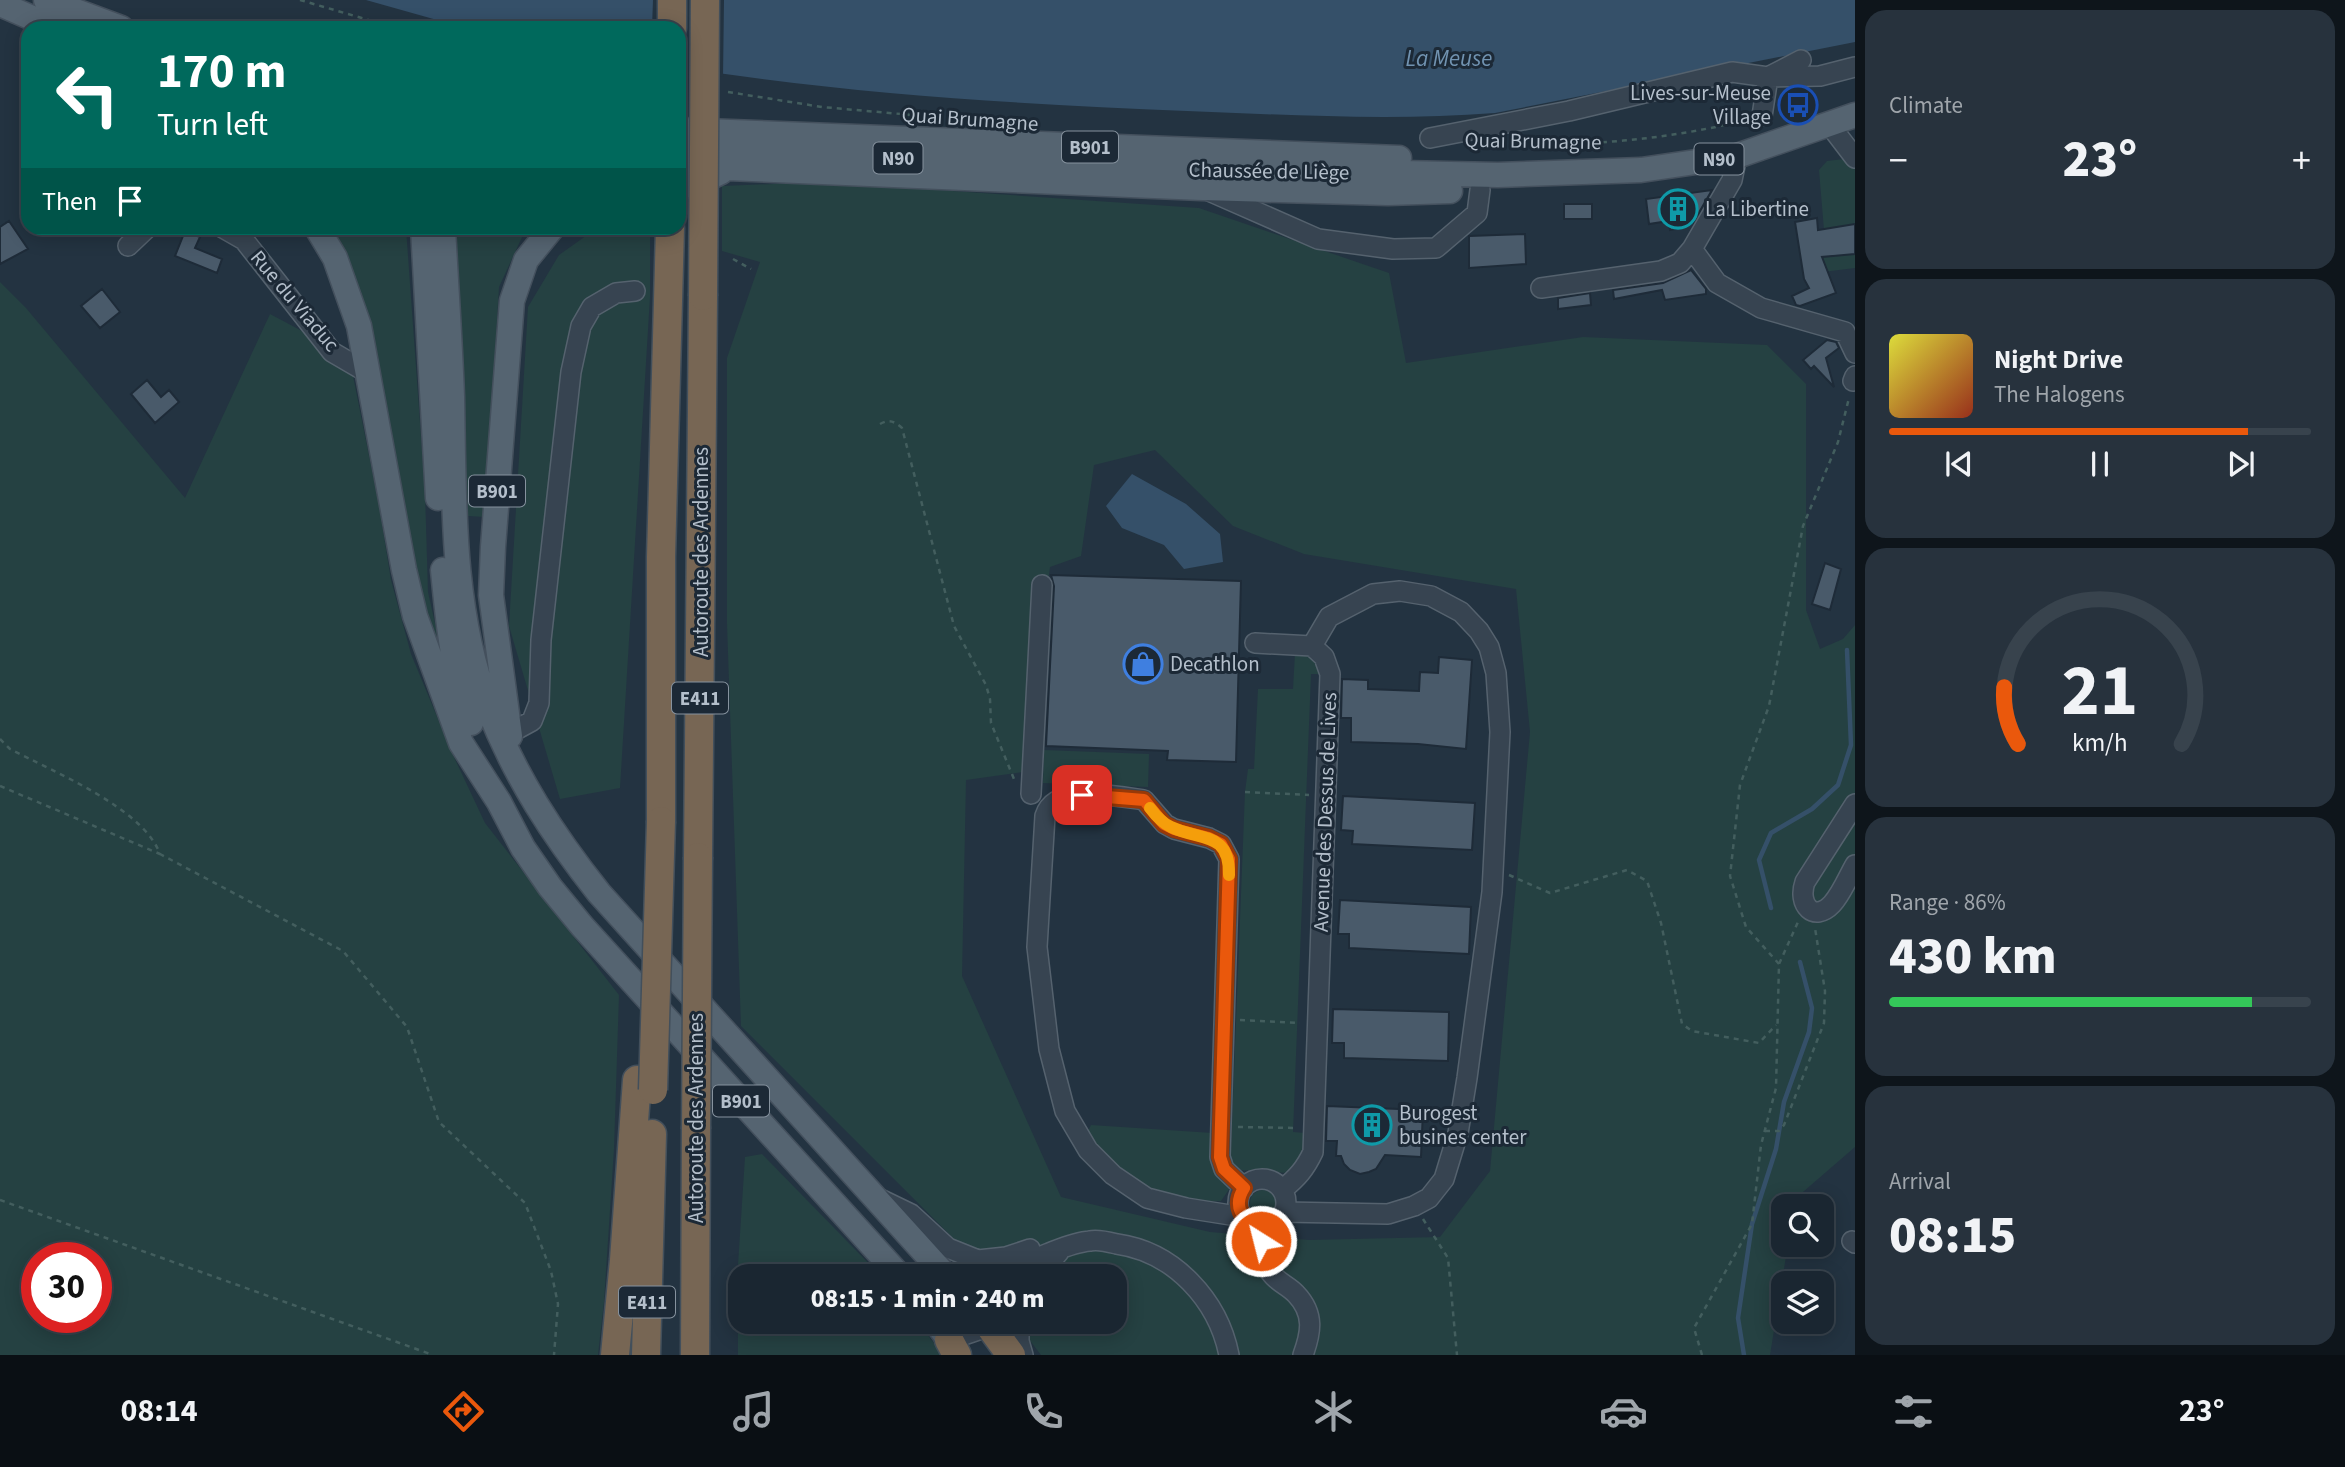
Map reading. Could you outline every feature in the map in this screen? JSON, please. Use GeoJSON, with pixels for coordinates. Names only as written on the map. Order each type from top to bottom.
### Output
{"type":"FeatureCollection","features":[{"type":"Feature","properties":{"kind":"highway"},"geometry":{"type":"LineString","coordinates":[[672,0],[672,21]]}},
{"type":"Feature","properties":{"kind":"highway","name":"Autoroute des Ardennes"},"geometry":{"type":"LineString","coordinates":[[695,1355],[705,0]]}},
{"type":"Feature","properties":{"kind":"highway","name":"Autoroute des Ardennes"},"geometry":{"type":"LineString","coordinates":[[646,1355],[645,1085],[670,235]]}},
{"type":"Feature","properties":{"kind":"highway"},"geometry":{"type":"LineString","coordinates":[[615,1355],[645,1085]]}},
{"type":"Feature","properties":{"kind":"highway"},"geometry":{"type":"LineString","coordinates":[[976,1334],[1011,1355]]}},
{"type":"Feature","properties":{"kind":"main road"},"geometry":{"type":"LineString","coordinates":[[46,0],[102,21]]}},
{"type":"Feature","properties":{"kind":"main road"},"geometry":{"type":"LineString","coordinates":[[0,5],[38,21]]}},
{"type":"Feature","properties":{"kind":"main road"},"geometry":{"type":"LineString","coordinates":[[0,19],[21,28]]}},
{"type":"Feature","properties":{"kind":"main road","name":"Chaussée de Liège"},"geometry":{"type":"LineString","coordinates":[[686,166],[1388,193],[1628,171],[1737,156],[1845,118]]}},
{"type":"Feature","properties":{"kind":"main road","name":"B901"},"geometry":{"type":"LineString","coordinates":[[686,130],[1446,159],[1479,163],[1489,183]]}},
{"type":"Feature","properties":{"kind":"main road","name":"Chaussée de Liège"},"geometry":{"type":"LineString","coordinates":[[686,148],[1489,183]]}},
{"type":"Feature","properties":{"kind":"main road"},"geometry":{"type":"LineString","coordinates":[[686,185],[696,184],[731,168]]}},
{"type":"Feature","properties":{"kind":"main road","name":"B901"},"geometry":{"type":"LineString","coordinates":[[321,235],[335,258],[359,326],[415,616],[461,743],[499,803],[523,848],[582,926],[889,1264]]}},
{"type":"Feature","properties":{"kind":"main road","name":"B901"},"geometry":{"type":"LineString","coordinates":[[423,235],[435,467],[448,624],[461,694],[499,803]]}},
{"type":"Feature","properties":{"kind":"main road","name":"B901"},"geometry":{"type":"LineString","coordinates":[[443,235],[451,372],[453,497],[459,572],[472,654],[488,706],[514,764],[561,845],[599,893],[935,1264]]}},
{"type":"Feature","properties":{"kind":"main road","name":"B901"},"geometry":{"type":"LineString","coordinates":[[514,764],[491,596],[493,547],[512,301],[526,260],[546,235]]}},
{"type":"Feature","properties":{"kind":"street"},"geometry":{"type":"LineString","coordinates":[[1762,116],[1768,77],[1801,60]]}},
{"type":"Feature","properties":{"kind":"street","name":"Quai Brumagne"},"geometry":{"type":"LineString","coordinates":[[1430,138],[1569,111],[1732,72],[1768,77],[1820,76],[1855,67]]}},
{"type":"Feature","properties":{"kind":"street"},"geometry":{"type":"LineString","coordinates":[[1845,118],[1855,158]]}},
{"type":"Feature","properties":{"kind":"street"},"geometry":{"type":"LineString","coordinates":[[1541,288],[1661,271],[1680,263],[1692,249],[1731,180],[1737,156]]}},
{"type":"Feature","properties":{"kind":"street"},"geometry":{"type":"LineString","coordinates":[[1202,188],[1318,239],[1393,249],[1436,248],[1477,213],[1489,183]]}},
{"type":"Feature","properties":{"kind":"street"},"geometry":{"type":"LineString","coordinates":[[128,246],[140,235]]}},
{"type":"Feature","properties":{"kind":"street","name":"Rue du Viaduc"},"geometry":{"type":"LineString","coordinates":[[235,235],[244,240],[332,352],[368,373]]}},
{"type":"Feature","properties":{"kind":"street"},"geometry":{"type":"LineString","coordinates":[[1692,249],[1717,282],[1760,308],[1845,332],[1855,354]]}},
{"type":"Feature","properties":{"kind":"street"},"geometry":{"type":"LineString","coordinates":[[510,733],[532,721],[539,703],[541,640],[571,372],[581,327],[592,307],[616,293],[635,291]]}},
{"type":"Feature","properties":{"kind":"street"},"geometry":{"type":"LineString","coordinates":[[1023,789],[1042,584]]}},
{"type":"Feature","properties":{"kind":"street"},"geometry":{"type":"LineString","coordinates":[[1255,643],[1312,646],[1329,617],[1373,594],[1400,591],[1431,596],[1461,612],[1479,631],[1489,647],[1496,673],[1498,708],[1499,743],[1492,892],[1458,1133],[1444,1179],[1429,1198],[1388,1214],[1284,1212]]}},
{"type":"Feature","properties":{"kind":"street","name":"Avenue des Dessus de Lives"},"geometry":{"type":"LineString","coordinates":[[1282,1189],[1297,1178],[1313,1152],[1330,674],[1324,657],[1312,646]]}},
{"type":"Feature","properties":{"kind":"street"},"geometry":{"type":"LineString","coordinates":[[1244,1188],[1224,1169],[1220,1157],[1229,859],[1221,844],[1164,824],[1144,800],[1077,795],[1063,797],[1048,808],[1045,816],[1037,947],[1049,1049],[1065,1111],[1088,1150],[1113,1175],[1147,1198],[1251,1222],[1273,1224],[1284,1212],[1286,1205],[1282,1189],[1275,1183],[1260,1179],[1252,1181],[1244,1188],[1238,1201],[1251,1222],[1262,1256],[1272,1275],[1297,1295],[1309,1316],[1310,1335],[1303,1355]]}},
{"type":"Feature","properties":{"kind":"street"},"geometry":{"type":"LineString","coordinates":[[1855,804],[1805,882],[1801,893],[1802,902],[1812,909],[1824,910],[1836,899],[1855,865]]}},
{"type":"Feature","properties":{"kind":"street"},"geometry":{"type":"LineString","coordinates":[[876,1197],[911,1214],[948,1248],[978,1260],[1006,1257],[1033,1248],[1062,1248]]}},
{"type":"Feature","properties":{"kind":"street"},"geometry":{"type":"LineString","coordinates":[[1021,1264],[1092,1240],[1129,1245],[1164,1261],[1188,1278],[1223,1328],[1229,1355]]}},
{"type":"Feature","properties":{"kind":"street"},"geometry":{"type":"LineString","coordinates":[[1048,1264],[1062,1248]]}},
{"type":"Feature","properties":{"kind":"street"},"geometry":{"type":"LineString","coordinates":[[1019,1334],[1023,1355]]}},
{"type":"Feature","properties":{"kind":"path"},"geometry":{"type":"LineString","coordinates":[[300,0],[372,21]]}},
{"type":"Feature","properties":{"kind":"path","name":"Quai Brumagne"},"geometry":{"type":"LineString","coordinates":[[718,91],[822,107],[958,119]]}},
{"type":"Feature","properties":{"kind":"path","name":"Quai Brumagne"},"geometry":{"type":"LineString","coordinates":[[1494,142],[1546,145],[1632,140],[1718,127],[1762,116]]}},
{"type":"Feature","properties":{"kind":"path"},"geometry":{"type":"LineString","coordinates":[[733,259],[751,269]]}},
{"type":"Feature","properties":{"kind":"path"},"geometry":{"type":"LineString","coordinates":[[1779,964],[1746,927],[1730,876],[1740,785],[1769,706],[1803,526],[1838,442],[1854,378]]}},
{"type":"Feature","properties":{"kind":"path"},"geometry":{"type":"LineString","coordinates":[[880,425],[886,420],[902,428],[954,626],[986,685],[990,699],[990,723],[1023,789]]}},
{"type":"Feature","properties":{"kind":"path"},"geometry":{"type":"LineString","coordinates":[[0,739],[10,749],[116,806],[138,823],[155,842],[160,854]]}},
{"type":"Feature","properties":{"kind":"path"},"geometry":{"type":"LineString","coordinates":[[0,786],[160,854],[343,951],[407,1027],[439,1122],[525,1203],[551,1271],[558,1304],[554,1355]]}},
{"type":"Feature","properties":{"kind":"path"},"geometry":{"type":"LineString","coordinates":[[1245,792],[1326,796]]}},
{"type":"Feature","properties":{"kind":"path"},"geometry":{"type":"LineString","coordinates":[[1493,868],[1550,893],[1627,870],[1647,881],[1661,923],[1682,1024],[1692,1031],[1759,1043],[1777,1024]]}},
{"type":"Feature","properties":{"kind":"path"},"geometry":{"type":"LineString","coordinates":[[1702,1355],[1694,1328],[1752,1224],[1765,1131],[1776,1088],[1779,964],[1812,909]]}},
{"type":"Feature","properties":{"kind":"path"},"geometry":{"type":"LineString","coordinates":[[1765,1131],[1779,1131],[1784,1125],[1824,1023],[1825,991],[1812,909]]}},
{"type":"Feature","properties":{"kind":"path"},"geometry":{"type":"LineString","coordinates":[[1224,1018],[1287,1022]]}},
{"type":"Feature","properties":{"kind":"path"},"geometry":{"type":"LineString","coordinates":[[1221,1127],[1290,1128]]}},
{"type":"Feature","properties":{"kind":"path"},"geometry":{"type":"LineString","coordinates":[[0,1200],[433,1355]]}},
{"type":"Feature","properties":{"kind":"path"},"geometry":{"type":"LineString","coordinates":[[1414,1206],[1448,1258],[1457,1355]]}},
{"type":"Feature","properties":{"kind":"green space"},"geometry":{"type":"Polygon","coordinates":[[[1855,153],[1855,268],[1823,272],[1824,230],[1819,170],[1827,161],[1844,159],[1855,153]]]}},
{"type":"Feature","properties":{"kind":"green space"},"geometry":{"type":"Polygon","coordinates":[[[822,182],[1199,208],[1389,273],[1406,363],[1583,337],[1767,345],[1806,384],[1806,610],[1820,649],[1843,639],[1855,625],[1855,1147],[1801,1194],[1771,1194],[1771,1257],[1786,1257],[1784,1271],[1771,1271],[1771,1334],[1773,1334],[1770,1355],[1041,1355],[1025,1334],[1127,1334],[1127,1264],[972,1264],[951,1236],[741,1026],[727,624],[727,358],[760,262],[722,251],[722,186],[822,182]],[[1155,450],[1094,465],[1081,556],[1050,567],[1023,772],[966,780],[962,976],[1061,1197],[1210,1232],[1309,1240],[1440,1237],[1490,1171],[1530,732],[1516,589],[1304,554],[1233,526],[1155,450]]]}},
{"type":"Feature","properties":{"kind":"green space"},"geometry":{"type":"Polygon","coordinates":[[[333,235],[407,235],[425,492],[428,592],[451,694],[426,623],[371,326],[348,256],[333,235]]]}},
{"type":"Feature","properties":{"kind":"green space"},"geometry":{"type":"Polygon","coordinates":[[[452,235],[523,235],[499,287],[485,517],[468,516],[452,235]]]}},
{"type":"Feature","properties":{"kind":"green space"},"geometry":{"type":"Polygon","coordinates":[[[587,235],[650,235],[650,297],[620,788],[560,799],[509,626],[528,307],[559,255],[587,235]]]}},
{"type":"Feature","properties":{"kind":"green space"},"geometry":{"type":"Polygon","coordinates":[[[0,282],[26,308],[185,498],[270,314],[349,356],[391,580],[411,654],[453,755],[485,823],[619,995],[614,1149],[598,1355],[0,1355],[0,282]]]}},
{"type":"Feature","properties":{"kind":"green space"},"geometry":{"type":"Polygon","coordinates":[[[1295,653],[1312,659],[1321,674],[1311,674],[1293,1132],[1305,1133],[1304,1154],[1290,1172],[1281,1173],[1237,1169],[1227,1150],[1231,1150],[1245,792],[1248,769],[1254,769],[1258,689],[1293,689],[1295,653]]]}},
{"type":"Feature","properties":{"kind":"green space"},"geometry":{"type":"Polygon","coordinates":[[[1044,750],[1149,754],[1148,787],[1043,783],[1044,750]]]}},
{"type":"Feature","properties":{"kind":"green space"},"geometry":{"type":"Polygon","coordinates":[[[1091,1125],[1213,1133],[1230,1188],[1221,1201],[1200,1201],[1162,1194],[1144,1186],[1113,1164],[1099,1149],[1088,1131],[1091,1125]]]}},
{"type":"Feature","properties":{"kind":"green space"},"geometry":{"type":"Polygon","coordinates":[[[762,1154],[869,1264],[738,1264],[745,1157],[762,1154]]]}},
{"type":"Feature","properties":{"kind":"green space"},"geometry":{"type":"Polygon","coordinates":[[[1263,1190],[1272,1194],[1276,1203],[1272,1212],[1263,1216],[1254,1212],[1250,1203],[1254,1194],[1263,1190]]]}},
{"type":"Feature","properties":{"kind":"green space"},"geometry":{"type":"Polygon","coordinates":[[[738,1334],[927,1334],[943,1355],[738,1355],[738,1334]]]}},
{"type":"Feature","properties":{"kind":"water","name":"La Meuse"},"geometry":{"type":"Polygon","coordinates":[[[366,0],[1855,0],[1855,42],[1495,113],[1418,117],[1302,116],[996,101],[869,91],[686,68],[686,21],[437,20],[366,0]]]}},
{"type":"Feature","properties":{"kind":"water"},"geometry":{"type":"Polygon","coordinates":[[[1132,474],[1186,504],[1220,534],[1223,562],[1184,569],[1164,545],[1122,528],[1106,506],[1132,474]]]}},
{"type":"Feature","properties":{"kind":"pier"},"geometry":{"type":"Polygon","coordinates":[[[653,0],[724,0],[723,77],[686,71],[686,21],[652,21],[653,0]]]}},
{"type":"Feature","properties":{"kind":"building","name":"La Libertine"},"geometry":{"type":"Polygon","coordinates":[[[1712,190],[1693,223],[1685,219],[1681,228],[1670,230],[1669,221],[1649,224],[1646,199],[1712,190]]]}},
{"type":"Feature","properties":{"kind":"building"},"geometry":{"type":"Polygon","coordinates":[[[1564,204],[1592,204],[1592,219],[1564,219],[1564,204]]]}},
{"type":"Feature","properties":{"kind":"building"},"geometry":{"type":"Polygon","coordinates":[[[1817,218],[1818,230],[1855,224],[1855,254],[1822,257],[1836,293],[1800,306],[1796,305],[1792,296],[1809,288],[1804,279],[1795,222],[1817,218]]]}},
{"type":"Feature","properties":{"kind":"building"},"geometry":{"type":"Polygon","coordinates":[[[9,221],[28,249],[0,264],[0,227],[9,221]]]}},
{"type":"Feature","properties":{"kind":"building"},"geometry":{"type":"Polygon","coordinates":[[[1525,234],[1526,264],[1469,268],[1469,236],[1525,234]]]}},
{"type":"Feature","properties":{"kind":"building"},"geometry":{"type":"Polygon","coordinates":[[[183,235],[195,235],[200,237],[195,248],[222,259],[217,273],[175,256],[183,235]]]}},
{"type":"Feature","properties":{"kind":"building"},"geometry":{"type":"Polygon","coordinates":[[[1691,270],[1706,289],[1706,294],[1665,300],[1662,290],[1614,299],[1613,290],[1663,283],[1691,270]]]}},
{"type":"Feature","properties":{"kind":"building"},"geometry":{"type":"Polygon","coordinates":[[[102,289],[120,312],[100,328],[81,306],[102,289]]]}},
{"type":"Feature","properties":{"kind":"building"},"geometry":{"type":"Polygon","coordinates":[[[1590,293],[1591,305],[1558,309],[1558,298],[1590,293]]]}},
{"type":"Feature","properties":{"kind":"building"},"geometry":{"type":"Polygon","coordinates":[[[1827,340],[1836,342],[1839,348],[1826,358],[1834,387],[1814,366],[1811,369],[1803,360],[1827,340]]]}},
{"type":"Feature","properties":{"kind":"building"},"geometry":{"type":"Polygon","coordinates":[[[147,380],[161,397],[169,390],[179,402],[155,423],[131,394],[147,380]]]}},
{"type":"Feature","properties":{"kind":"building"},"geometry":{"type":"Polygon","coordinates":[[[1825,563],[1841,569],[1830,610],[1812,604],[1825,563]]]}},
{"type":"Feature","properties":{"kind":"building","name":"Decathlon"},"geometry":{"type":"Polygon","coordinates":[[[1051,575],[1241,581],[1236,762],[1167,760],[1168,751],[1046,746],[1054,586],[1051,575]]]}},
{"type":"Feature","properties":{"kind":"building"},"geometry":{"type":"Polygon","coordinates":[[[1439,657],[1472,660],[1466,749],[1351,742],[1351,718],[1341,718],[1342,679],[1368,680],[1368,689],[1419,691],[1420,672],[1438,673],[1439,657]]]}},
{"type":"Feature","properties":{"kind":"building"},"geometry":{"type":"Polygon","coordinates":[[[1343,796],[1475,803],[1472,850],[1352,844],[1353,831],[1341,830],[1343,796]]]}},
{"type":"Feature","properties":{"kind":"building"},"geometry":{"type":"Polygon","coordinates":[[[1340,900],[1471,907],[1469,954],[1349,948],[1349,934],[1338,934],[1340,900]]]}},
{"type":"Feature","properties":{"kind":"building"},"geometry":{"type":"Polygon","coordinates":[[[1333,1009],[1449,1012],[1448,1061],[1344,1058],[1344,1043],[1332,1043],[1333,1009]]]}},
{"type":"Feature","properties":{"kind":"building","name":"Burogest busines center"},"geometry":{"type":"Polygon","coordinates":[[[1327,1106],[1423,1110],[1421,1157],[1385,1155],[1376,1169],[1369,1172],[1360,1174],[1350,1170],[1341,1156],[1336,1156],[1337,1141],[1326,1141],[1327,1106]]]}},
{"type":"Feature","properties":{"kind":"waterway"},"geometry":{"type":"LineString","coordinates":[[1771,908],[1759,860],[1771,833],[1812,809],[1838,785],[1851,745],[1847,650]]}},
{"type":"Feature","properties":{"kind":"waterway"},"geometry":{"type":"LineString","coordinates":[[1744,1355],[1738,1318],[1752,1224],[1776,1149],[1784,1102],[1809,1032],[1812,1008],[1800,962]]}},
{"type":"Feature","properties":{"kind":"slow traffic"},"geometry":{"type":"LineString","coordinates":[[1150,808],[1164,824],[1221,844],[1229,859],[1229,875]]}},
{"type":"Feature","properties":{"kind":"place","name":"Lives-sur-Meuse Village"},"geometry":{"type":"Point","coordinates":[1798,105]}},
{"type":"Feature","properties":{"kind":"place","name":"La Libertine"},"geometry":{"type":"Point","coordinates":[1678,209]}},
{"type":"Feature","properties":{"kind":"place","name":"Decathlon"},"geometry":{"type":"Point","coordinates":[1143,664]}},
{"type":"Feature","properties":{"kind":"place","name":"Burogest busines center"},"geometry":{"type":"Point","coordinates":[1372,1125]}},
{"type":"Feature","properties":{"kind":"route"},"geometry":{"type":"LineString","coordinates":[[1082,795],[1144,800],[1164,824],[1221,844],[1229,859],[1220,1157],[1224,1169],[1244,1188],[1238,1201],[1239,1209],[1249,1223],[1259,1226],[1261,1241]]}}]}
